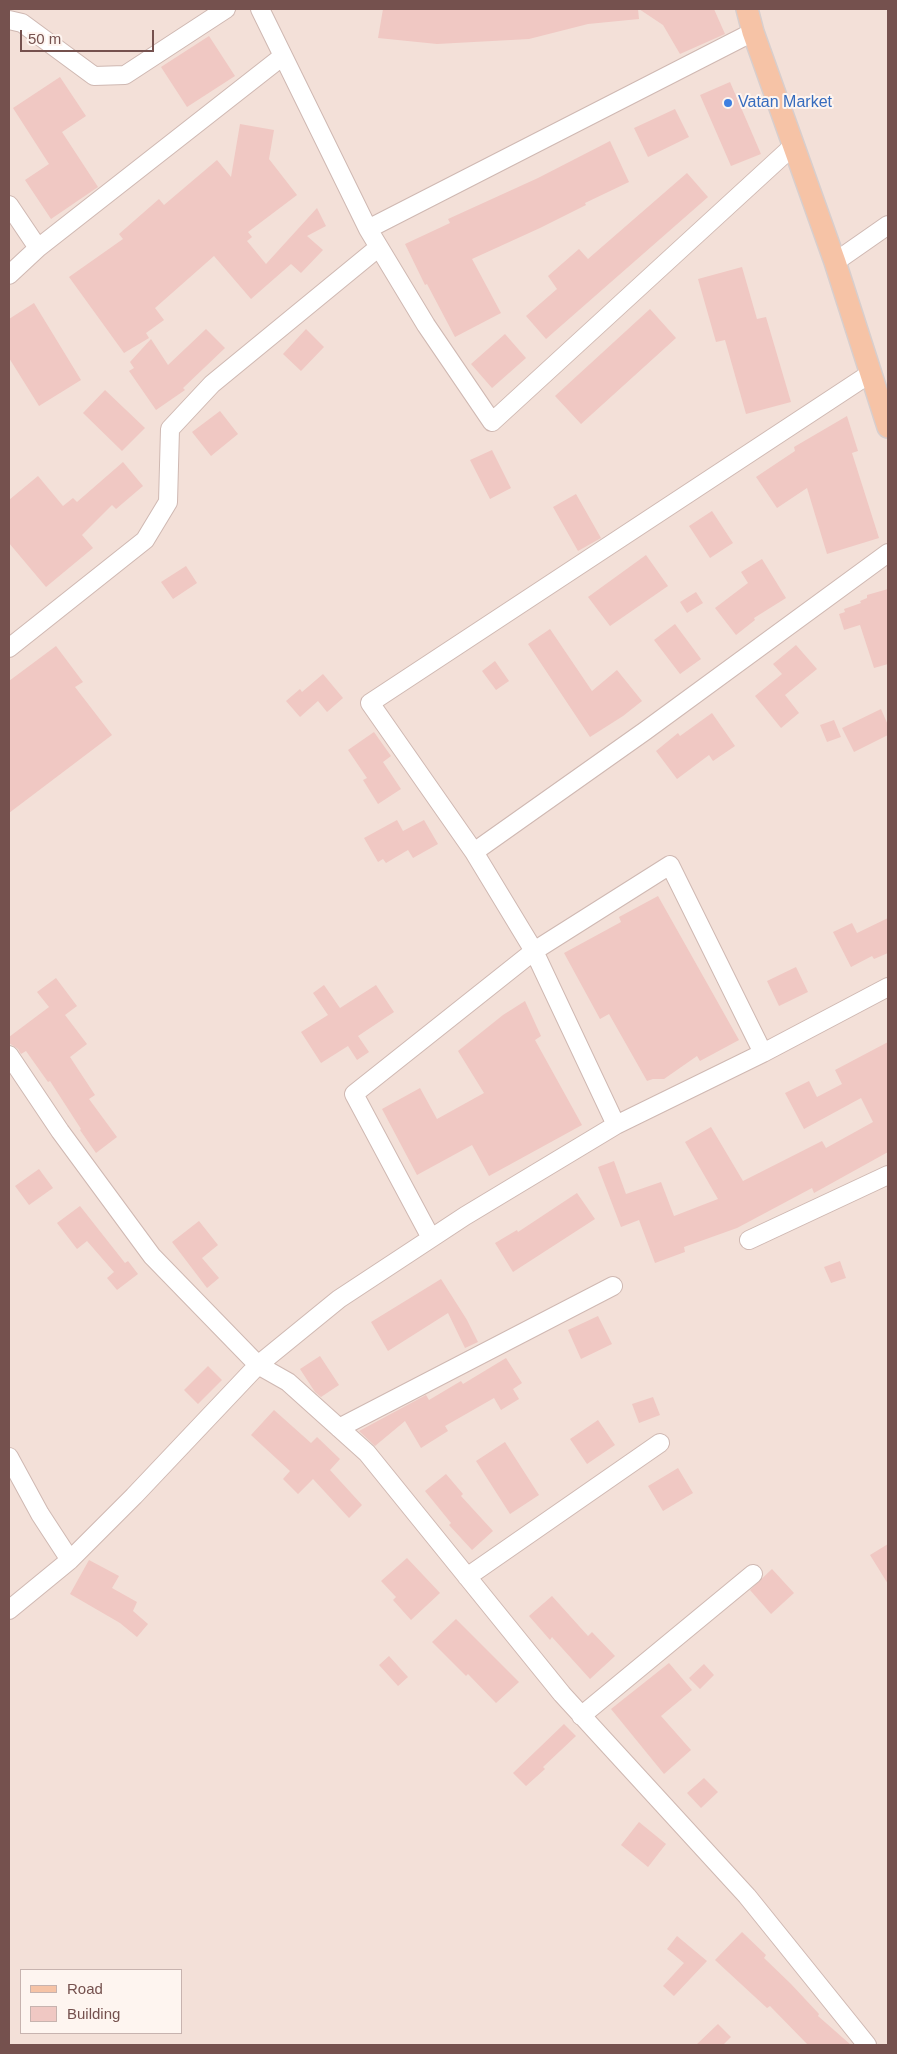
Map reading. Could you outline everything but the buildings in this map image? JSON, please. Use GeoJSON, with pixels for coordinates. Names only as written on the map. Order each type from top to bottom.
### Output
{"type":"FeatureCollection","features":[{"type":"Feature","properties":{"kind":"main road"},"geometry":{"type":"LineString","coordinates":[[747,9],[753,32],[835,262],[888,427]]}},
{"type":"Feature","properties":{"kind":"street"},"geometry":{"type":"LineString","coordinates":[[9,20],[22,23],[94,76],[125,75],[226,9]]}},
{"type":"Feature","properties":{"kind":"street"},"geometry":{"type":"LineString","coordinates":[[260,9],[368,229],[426,324],[492,422],[793,146]]}},
{"type":"Feature","properties":{"kind":"street"},"geometry":{"type":"LineString","coordinates":[[368,229],[753,32]]}},
{"type":"Feature","properties":{"kind":"street"},"geometry":{"type":"LineString","coordinates":[[9,275],[38,248],[283,56]]}},
{"type":"Feature","properties":{"kind":"street"},"geometry":{"type":"LineString","coordinates":[[9,205],[38,248]]}},
{"type":"Feature","properties":{"kind":"street"},"geometry":{"type":"LineString","coordinates":[[835,262],[888,225]]}},
{"type":"Feature","properties":{"kind":"street"},"geometry":{"type":"LineString","coordinates":[[9,648],[145,540],[168,502],[170,429],[212,384],[379,247]]}},
{"type":"Feature","properties":{"kind":"street"},"geometry":{"type":"LineString","coordinates":[[616,1125],[534,951],[474,852],[370,703],[871,373]]}},
{"type":"Feature","properties":{"kind":"street"},"geometry":{"type":"LineString","coordinates":[[474,852],[645,731],[888,553]]}},
{"type":"Feature","properties":{"kind":"street"},"geometry":{"type":"LineString","coordinates":[[431,1238],[354,1094],[534,951],[670,866],[763,1053]]}},
{"type":"Feature","properties":{"kind":"street"},"geometry":{"type":"LineString","coordinates":[[9,1610],[70,1560],[134,1496],[258,1365],[338,1300],[431,1238],[616,1125],[763,1053],[888,987]]}},
{"type":"Feature","properties":{"kind":"street"},"geometry":{"type":"LineString","coordinates":[[9,1055],[60,1132],[152,1256],[258,1365],[288,1382],[367,1453],[562,1694],[747,1896],[867,2045]]}},
{"type":"Feature","properties":{"kind":"street"},"geometry":{"type":"LineString","coordinates":[[749,1240],[888,1175]]}},
{"type":"Feature","properties":{"kind":"street"},"geometry":{"type":"LineString","coordinates":[[338,1428],[613,1286]]}},
{"type":"Feature","properties":{"kind":"street"},"geometry":{"type":"LineString","coordinates":[[467,1577],[660,1443]]}},
{"type":"Feature","properties":{"kind":"street"},"geometry":{"type":"LineString","coordinates":[[9,1457],[40,1514],[70,1560]]}},
{"type":"Feature","properties":{"kind":"street"},"geometry":{"type":"LineString","coordinates":[[581,1716],[753,1574]]}},
{"type":"Feature","properties":{"kind":"shaded area"},"geometry":{"type":"Polygon","coordinates":[[[9,9],[888,9],[888,2045],[9,2045],[9,9]]]}},
{"type":"Feature","properties":{"kind":"place","name":"Vatan Market"},"geometry":{"type":"Point","coordinates":[728,103]}}]}
